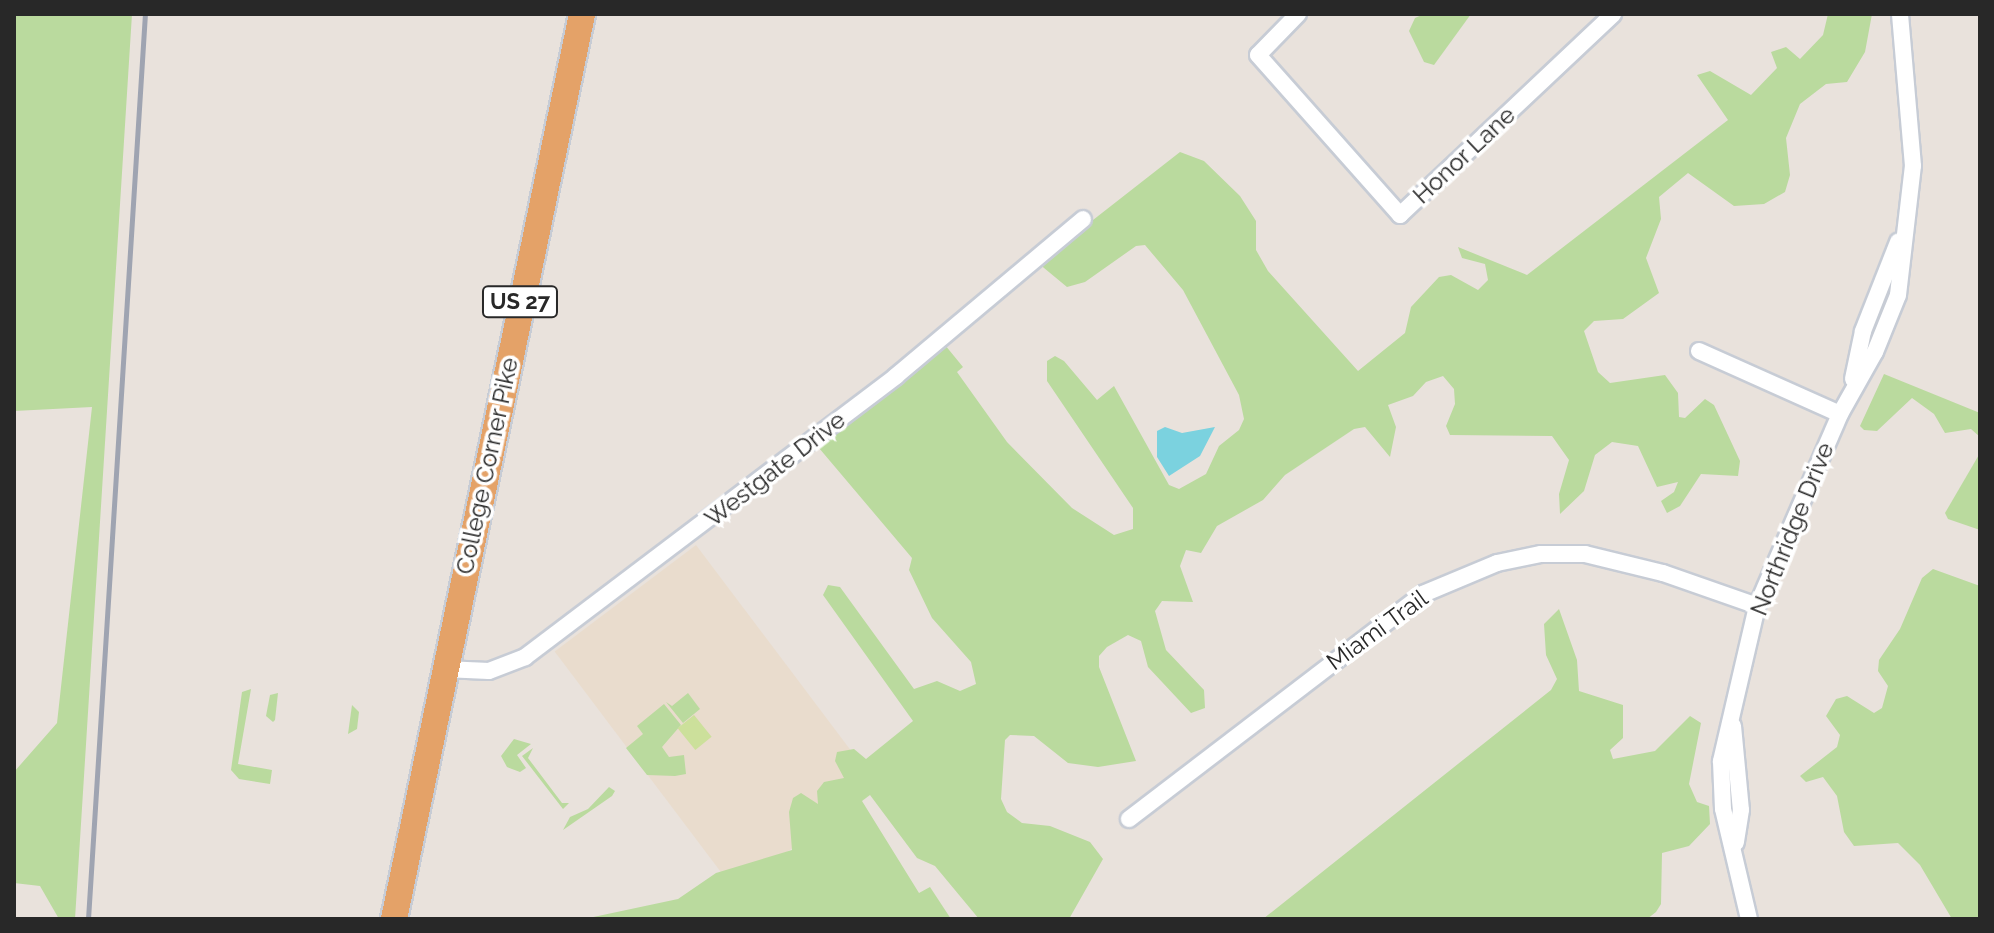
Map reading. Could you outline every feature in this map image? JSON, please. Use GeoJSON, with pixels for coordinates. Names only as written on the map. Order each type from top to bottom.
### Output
{"type":"FeatureCollection","features":[{"type":"Feature","properties":{"kind":"highway","name":"College Corner Pike"},"geometry":{"type":"LineString","coordinates":[[394,919],[582,14]]}},
{"type":"Feature","properties":{"kind":"street","name":"Honor Lane"},"geometry":{"type":"LineString","coordinates":[[1298,14],[1258,55],[1400,215],[1613,14]]}},
{"type":"Feature","properties":{"kind":"street","name":"Northridge Drive"},"geometry":{"type":"LineString","coordinates":[[1749,919],[1723,809],[1721,761],[1733,721],[1757,606],[1852,387],[1875,352],[1898,295],[1913,166],[1900,14]]}},
{"type":"Feature","properties":{"kind":"street","name":"Westgate Drive"},"geometry":{"type":"LineString","coordinates":[[444,669],[489,671],[525,657],[896,376],[1083,219]]}},
{"type":"Feature","properties":{"kind":"street"},"geometry":{"type":"LineString","coordinates":[[1699,351],[1840,414]]}},
{"type":"Feature","properties":{"kind":"street","name":"Miami Trail"},"geometry":{"type":"LineString","coordinates":[[1129,819],[1423,594],[1497,563],[1541,554],[1585,554],[1663,573],[1757,606]]}},
{"type":"Feature","properties":{"kind":"shaded area"},"geometry":{"type":"Polygon","coordinates":[[[696,545],[877,785],[735,891],[555,652],[696,545]]]}},
{"type":"Feature","properties":{"kind":"green space"},"geometry":{"type":"Polygon","coordinates":[[[16,14],[132,14],[75,919],[59,919],[40,886],[14,883],[14,772],[57,723],[92,407],[14,411],[16,14]]]}},
{"type":"Feature","properties":{"kind":"green space"},"geometry":{"type":"Polygon","coordinates":[[[1424,14],[1471,14],[1434,65],[1424,62],[1409,31],[1415,18],[1424,14]]]}},
{"type":"Feature","properties":{"kind":"green space"},"geometry":{"type":"Polygon","coordinates":[[[1828,14],[1872,14],[1865,52],[1847,82],[1826,84],[1800,104],[1786,138],[1790,175],[1785,192],[1764,204],[1734,206],[1688,173],[1659,197],[1661,219],[1646,258],[1659,293],[1623,319],[1594,321],[1584,331],[1598,372],[1610,383],[1665,375],[1678,393],[1679,417],[1685,418],[1705,399],[1714,405],[1740,461],[1738,476],[1701,474],[1680,506],[1667,513],[1661,501],[1674,492],[1678,482],[1657,487],[1638,446],[1612,442],[1595,455],[1584,491],[1560,514],[1559,494],[1569,460],[1552,436],[1450,435],[1446,426],[1455,404],[1454,389],[1443,376],[1426,382],[1413,396],[1388,405],[1396,427],[1390,457],[1365,427],[1354,429],[1285,475],[1263,500],[1217,526],[1201,553],[1186,550],[1180,566],[1193,602],[1162,601],[1155,611],[1166,650],[1204,690],[1205,708],[1191,713],[1148,667],[1141,641],[1128,635],[1107,647],[1099,656],[1099,667],[1136,761],[1098,767],[1068,763],[1034,736],[1010,735],[1005,740],[1001,799],[1007,812],[1022,823],[1050,826],[1090,842],[1103,859],[1069,919],[979,919],[935,866],[917,858],[870,795],[862,801],[919,893],[930,887],[951,919],[584,919],[678,899],[716,873],[792,850],[789,812],[793,798],[801,793],[818,804],[817,791],[824,782],[844,778],[835,761],[837,752],[854,749],[866,759],[913,721],[823,595],[828,585],[840,587],[914,689],[937,681],[960,691],[976,684],[971,662],[932,618],[909,570],[912,558],[819,448],[945,345],[963,367],[957,372],[1007,442],[1072,508],[1114,535],[1133,529],[1133,508],[1047,381],[1047,361],[1055,356],[1064,361],[1097,400],[1114,386],[1169,485],[1179,489],[1206,474],[1219,446],[1239,430],[1244,419],[1239,395],[1183,290],[1145,245],[1136,246],[1085,282],[1067,287],[1038,263],[1180,152],[1204,161],[1240,196],[1256,221],[1256,250],[1268,271],[1358,371],[1405,333],[1411,307],[1439,277],[1451,275],[1478,290],[1488,280],[1485,264],[1462,258],[1458,247],[1527,275],[1728,120],[1697,75],[1710,71],[1751,95],[1777,68],[1771,52],[1786,47],[1800,59],[1823,35],[1828,14]]]}},
{"type":"Feature","properties":{"kind":"green space"},"geometry":{"type":"Polygon","coordinates":[[[1884,374],[1980,413],[1980,437],[1971,429],[1945,433],[1934,414],[1912,398],[1877,431],[1864,430],[1860,426],[1884,374]]]}},
{"type":"Feature","properties":{"kind":"green space"},"geometry":{"type":"Polygon","coordinates":[[[1980,453],[1980,530],[1948,519],[1945,513],[1980,453]]]}},
{"type":"Feature","properties":{"kind":"green space"},"geometry":{"type":"Polygon","coordinates":[[[1933,569],[1980,586],[1980,919],[1952,919],[1920,865],[1898,843],[1854,846],[1844,832],[1837,796],[1823,777],[1806,782],[1800,776],[1837,747],[1840,735],[1826,716],[1836,699],[1847,696],[1874,713],[1882,708],[1888,686],[1878,671],[1879,660],[1900,629],[1922,578],[1933,569]]]}},
{"type":"Feature","properties":{"kind":"green space"},"geometry":{"type":"Polygon","coordinates":[[[1559,609],[1577,660],[1579,691],[1623,705],[1623,738],[1610,750],[1613,759],[1655,751],[1690,716],[1701,723],[1689,784],[1697,802],[1709,806],[1710,824],[1689,846],[1662,853],[1661,904],[1656,912],[1647,919],[1263,919],[1551,690],[1557,679],[1546,655],[1544,624],[1559,609]]]}},
{"type":"Feature","properties":{"kind":"green space"},"geometry":{"type":"Polygon","coordinates":[[[251,689],[238,764],[272,770],[270,784],[239,779],[231,770],[242,692],[251,689]]]}},
{"type":"Feature","properties":{"kind":"green space"},"geometry":{"type":"Polygon","coordinates":[[[278,693],[273,722],[266,716],[270,695],[278,693]]]}},
{"type":"Feature","properties":{"kind":"green space"},"geometry":{"type":"Polygon","coordinates":[[[688,693],[700,709],[683,723],[666,702],[672,706],[688,693]]]}},
{"type":"Feature","properties":{"kind":"green space"},"geometry":{"type":"Polygon","coordinates":[[[664,704],[681,725],[662,747],[669,757],[684,755],[686,774],[647,775],[626,748],[643,734],[637,726],[664,704]]]}},
{"type":"Feature","properties":{"kind":"green space"},"geometry":{"type":"Polygon","coordinates":[[[352,705],[359,712],[357,729],[348,734],[352,705]]]}},
{"type":"Feature","properties":{"kind":"green space"},"geometry":{"type":"Polygon","coordinates":[[[694,715],[712,737],[695,750],[678,728],[694,715]]]}},
{"type":"Feature","properties":{"kind":"green space"},"geometry":{"type":"Polygon","coordinates":[[[514,739],[531,744],[517,755],[526,768],[520,772],[507,767],[501,756],[514,739]]]}},
{"type":"Feature","properties":{"kind":"green space"},"geometry":{"type":"Polygon","coordinates":[[[533,748],[528,758],[562,803],[569,803],[563,809],[522,756],[533,748]]]}},
{"type":"Feature","properties":{"kind":"green space"},"geometry":{"type":"Polygon","coordinates":[[[609,787],[615,791],[612,796],[563,830],[570,817],[588,809],[609,787]]]}},
{"type":"Feature","properties":{"kind":"water"},"geometry":{"type":"Polygon","coordinates":[[[1165,427],[1182,433],[1215,427],[1200,456],[1169,476],[1157,457],[1157,431],[1165,427]]]}},
{"type":"Feature","properties":{"kind":"railway"},"geometry":{"type":"LineString","coordinates":[[88,919],[145,14]]}}]}
